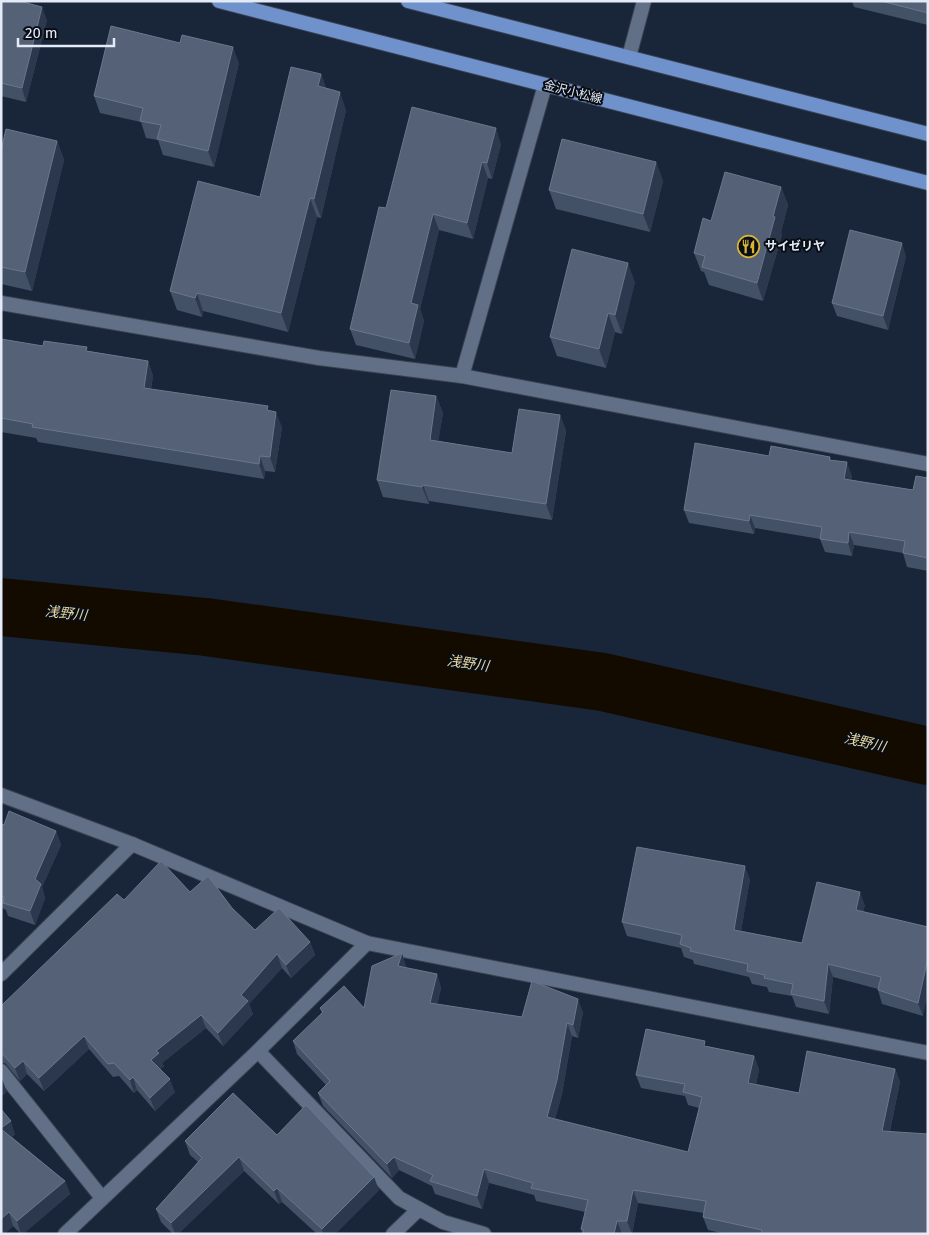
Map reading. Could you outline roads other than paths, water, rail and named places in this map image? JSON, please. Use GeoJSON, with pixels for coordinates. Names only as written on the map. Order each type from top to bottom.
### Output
{"type":"FeatureCollection","features":[{"type":"Feature","properties":{"kind":"main road","name":"金沢小松線"},"geometry":{"type":"LineString","coordinates":[[219,1],[928,183]]}},
{"type":"Feature","properties":{"kind":"main road"},"geometry":{"type":"LineString","coordinates":[[408,1],[928,134]]}},
{"type":"Feature","properties":{"kind":"street"},"geometry":{"type":"LineString","coordinates":[[629,57],[644,1]]}},
{"type":"Feature","properties":{"kind":"street"},"geometry":{"type":"LineString","coordinates":[[462,376],[544,85]]}},
{"type":"Feature","properties":{"kind":"street"},"geometry":{"type":"LineString","coordinates":[[1,303],[320,358],[462,376],[928,464]]}},
{"type":"Feature","properties":{"kind":"street"},"geometry":{"type":"LineString","coordinates":[[1,795],[132,844],[367,943],[928,1053]]}},
{"type":"Feature","properties":{"kind":"street"},"geometry":{"type":"LineString","coordinates":[[1,974],[132,844]]}},
{"type":"Feature","properties":{"kind":"street"},"geometry":{"type":"LineString","coordinates":[[65,1234],[258,1051],[367,943]]}},
{"type":"Feature","properties":{"kind":"street"},"geometry":{"type":"LineString","coordinates":[[258,1051],[398,1198],[443,1222],[484,1234]]}},
{"type":"Feature","properties":{"kind":"street"},"geometry":{"type":"LineString","coordinates":[[1,1071],[102,1198]]}},
{"type":"Feature","properties":{"kind":"street"},"geometry":{"type":"LineString","coordinates":[[393,1234],[419,1209]]}},
{"type":"Feature","properties":{"kind":"waterway","name":"浅野川"},"geometry":{"type":"LineString","coordinates":[[1,607],[206,627],[603,682],[928,756]]}},
{"type":"Feature","properties":{"kind":"place","name":"サイゼリヤ"},"geometry":{"type":"Point","coordinates":[749,246]}}]}
